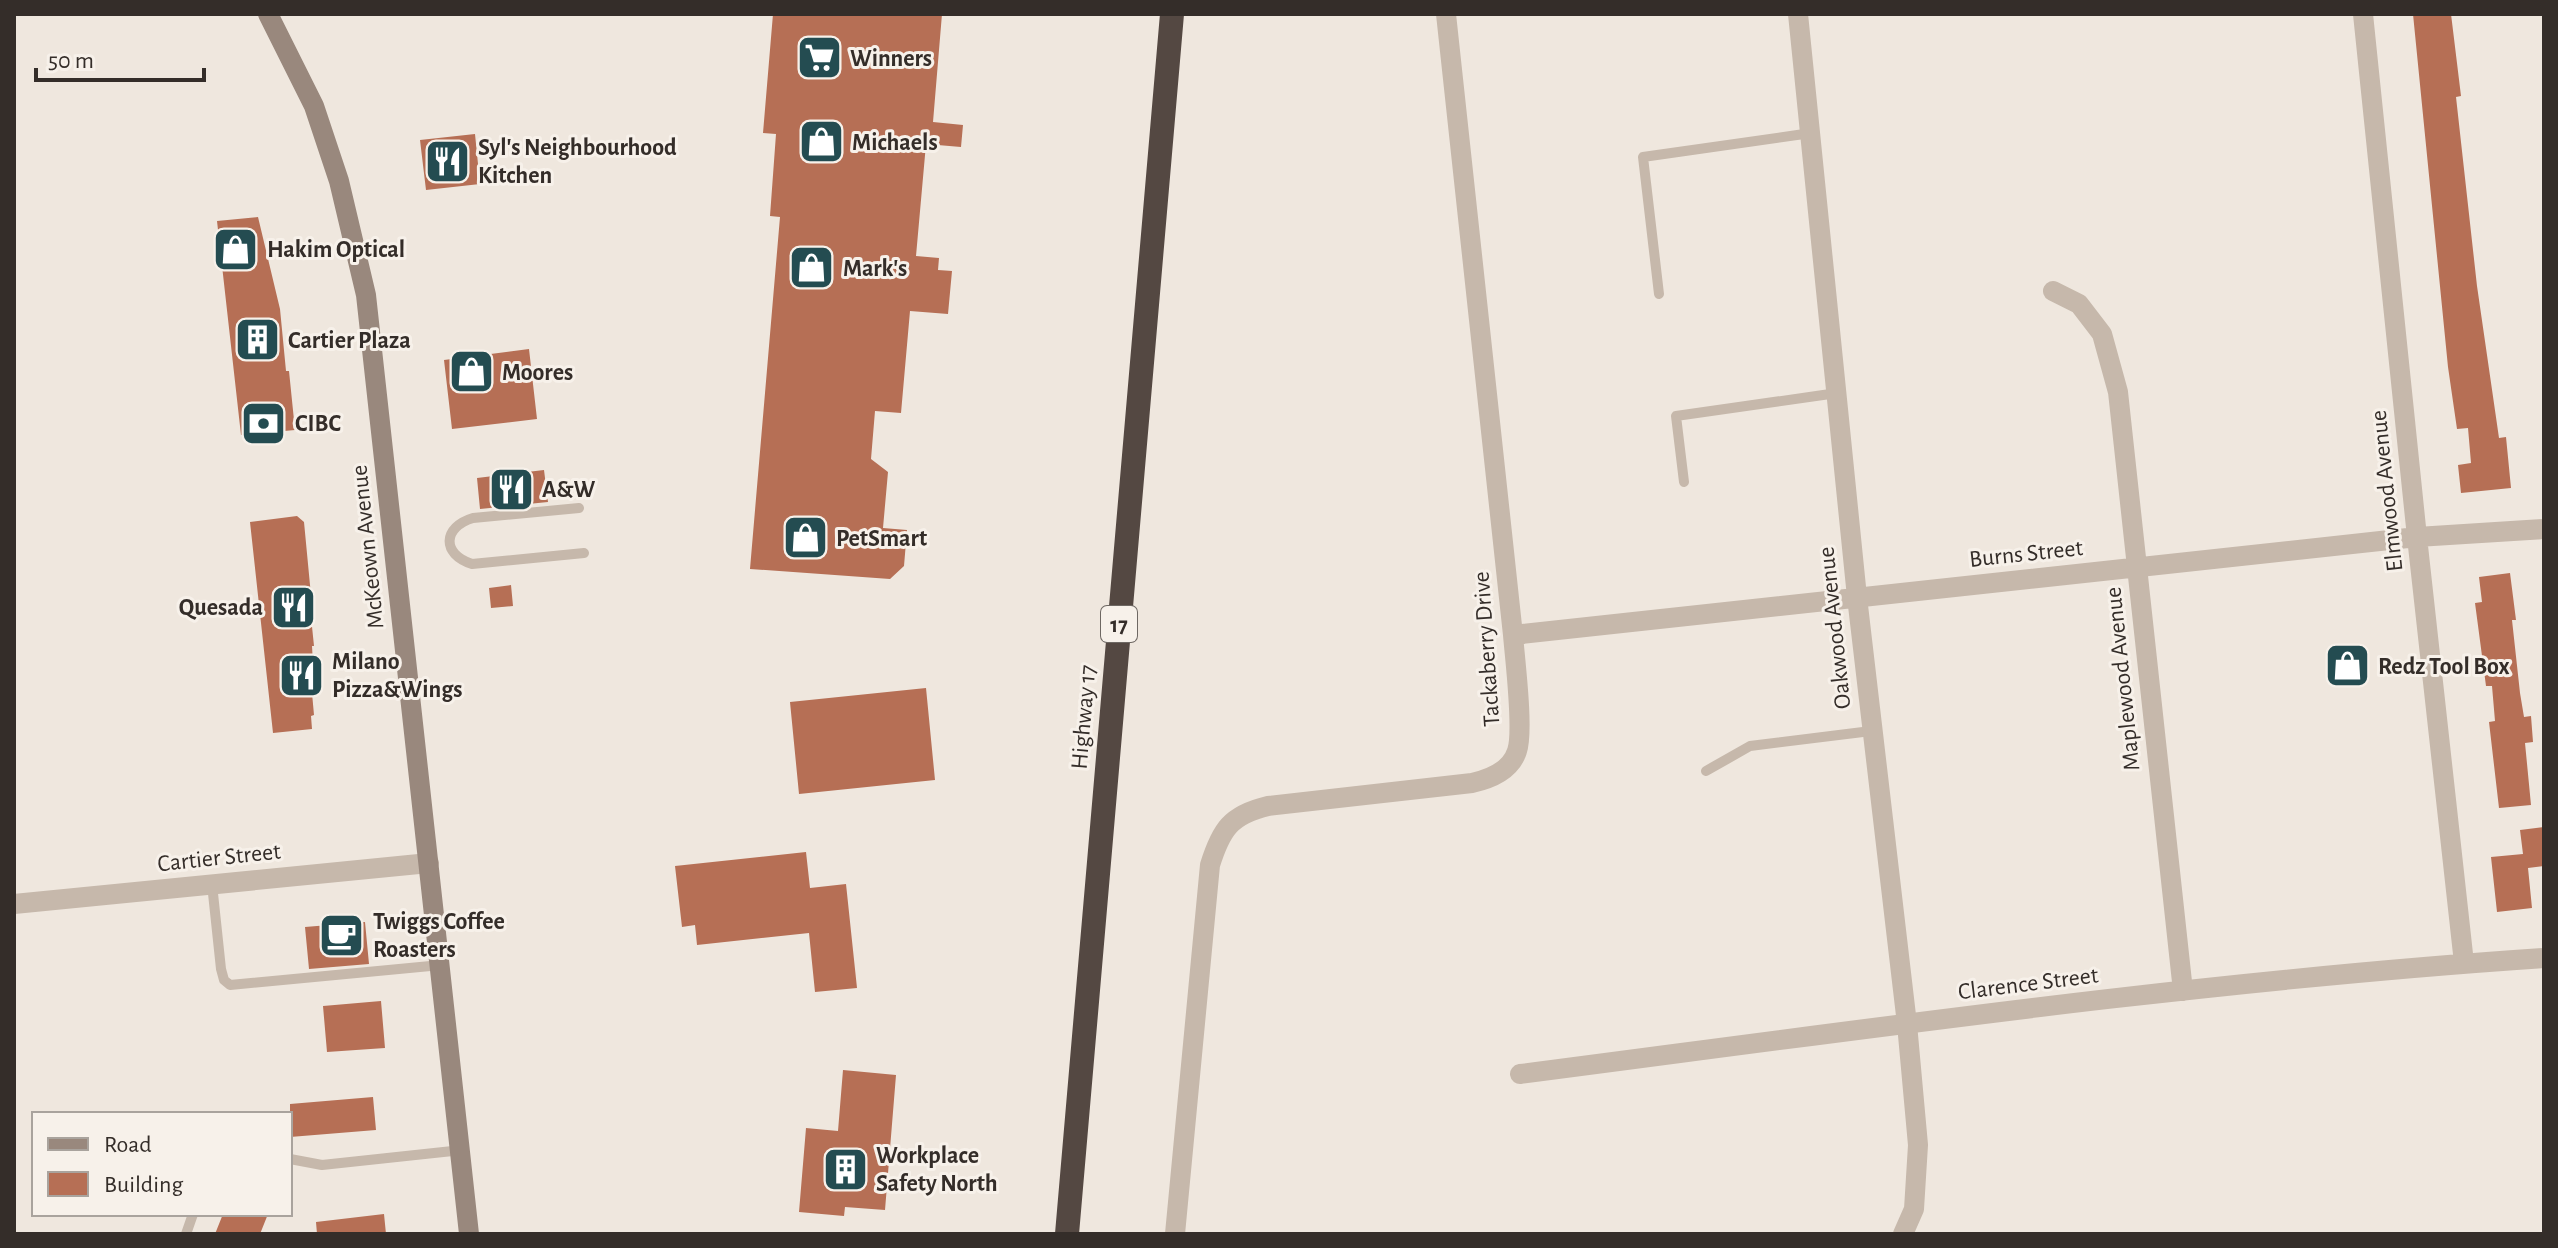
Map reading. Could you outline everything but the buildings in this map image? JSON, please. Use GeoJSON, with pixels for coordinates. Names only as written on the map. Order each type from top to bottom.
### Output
{"type":"FeatureCollection","features":[{"type":"Feature","properties":{"kind":"highway","name":"Highway 17"},"geometry":{"type":"LineString","coordinates":[[1067,1234],[1172,14]]}},
{"type":"Feature","properties":{"kind":"street","name":"McKeown Avenue"},"geometry":{"type":"LineString","coordinates":[[268,14],[314,106],[339,181],[366,295],[469,1234]]}},
{"type":"Feature","properties":{"kind":"street","name":"Tackaberry Drive"},"geometry":{"type":"LineString","coordinates":[[1175,1234],[1210,865],[1222,833],[1232,821],[1249,810],[1268,806],[1472,783],[1490,778],[1507,766],[1517,752],[1519,730],[1513,635],[1446,14]]}},
{"type":"Feature","properties":{"kind":"street","name":"Oakwood Avenue"},"geometry":{"type":"LineString","coordinates":[[1798,14],[1871,731],[1907,1024],[1918,1145],[1914,1209],[1903,1234]]}},
{"type":"Feature","properties":{"kind":"street","name":"Elmwood Avenue"},"geometry":{"type":"LineString","coordinates":[[2363,14],[2464,963]]}},
{"type":"Feature","properties":{"kind":"street","name":"Maplewood Avenue"},"geometry":{"type":"LineString","coordinates":[[2053,291],[2079,304],[2102,334],[2118,392],[2183,991]]}},
{"type":"Feature","properties":{"kind":"street","name":"Burns Street"},"geometry":{"type":"LineString","coordinates":[[1513,635],[2417,537],[2544,529]]}},
{"type":"Feature","properties":{"kind":"street","name":"Cartier Street"},"geometry":{"type":"LineString","coordinates":[[14,904],[429,863]]}},
{"type":"Feature","properties":{"kind":"street","name":"Clarence Street"},"geometry":{"type":"LineString","coordinates":[[1520,1074],[2183,991],[2544,958]]}},
{"type":"Feature","properties":{"kind":"lane"},"geometry":{"type":"LineString","coordinates":[[1659,294],[1643,157],[1811,133]]}},
{"type":"Feature","properties":{"kind":"lane"},"geometry":{"type":"LineString","coordinates":[[1684,482],[1676,416],[1837,393]]}},
{"type":"Feature","properties":{"kind":"lane"},"geometry":{"type":"LineString","coordinates":[[579,508],[473,518],[461,522],[453,529],[451,552],[459,560],[472,564],[584,553]]}},
{"type":"Feature","properties":{"kind":"lane"},"geometry":{"type":"LineString","coordinates":[[1706,771],[1750,746],[1871,731]]}},
{"type":"Feature","properties":{"kind":"lane"},"geometry":{"type":"LineString","coordinates":[[212,884],[221,969],[224,980],[230,985],[441,965]]}},
{"type":"Feature","properties":{"kind":"lane"},"geometry":{"type":"LineString","coordinates":[[292,1159],[322,1165],[462,1150]]}},
{"type":"Feature","properties":{"kind":"place","name":"Winners"},"geometry":{"type":"Point","coordinates":[819,58]}},
{"type":"Feature","properties":{"kind":"place","name":"Michaels"},"geometry":{"type":"Point","coordinates":[821,142]}},
{"type":"Feature","properties":{"kind":"place","name":"Syl's Neighbourhood Kitchen"},"geometry":{"type":"Point","coordinates":[447,161]}},
{"type":"Feature","properties":{"kind":"place","name":"Hakim Optical"},"geometry":{"type":"Point","coordinates":[236,249]}},
{"type":"Feature","properties":{"kind":"place","name":"Mark's"},"geometry":{"type":"Point","coordinates":[812,268]}},
{"type":"Feature","properties":{"kind":"place","name":"Cartier Plaza"},"geometry":{"type":"Point","coordinates":[257,340]}},
{"type":"Feature","properties":{"kind":"place","name":"Moores"},"geometry":{"type":"Point","coordinates":[471,372]}},
{"type":"Feature","properties":{"kind":"place","name":"CIBC"},"geometry":{"type":"Point","coordinates":[264,423]}},
{"type":"Feature","properties":{"kind":"place","name":"A&W"},"geometry":{"type":"Point","coordinates":[511,489]}},
{"type":"Feature","properties":{"kind":"place","name":"PetSmart"},"geometry":{"type":"Point","coordinates":[805,538]}},
{"type":"Feature","properties":{"kind":"place","name":"Quesada"},"geometry":{"type":"Point","coordinates":[294,607]}},
{"type":"Feature","properties":{"kind":"place","name":"Redz Tool Box"},"geometry":{"type":"Point","coordinates":[2347,666]}},
{"type":"Feature","properties":{"kind":"place","name":"Milano Pizza&Wings"},"geometry":{"type":"Point","coordinates":[301,675]}},
{"type":"Feature","properties":{"kind":"place","name":"Twiggs Coffee Roasters"},"geometry":{"type":"Point","coordinates":[342,935]}},
{"type":"Feature","properties":{"kind":"place","name":"Workplace Safety North"},"geometry":{"type":"Point","coordinates":[845,1169]}}]}
